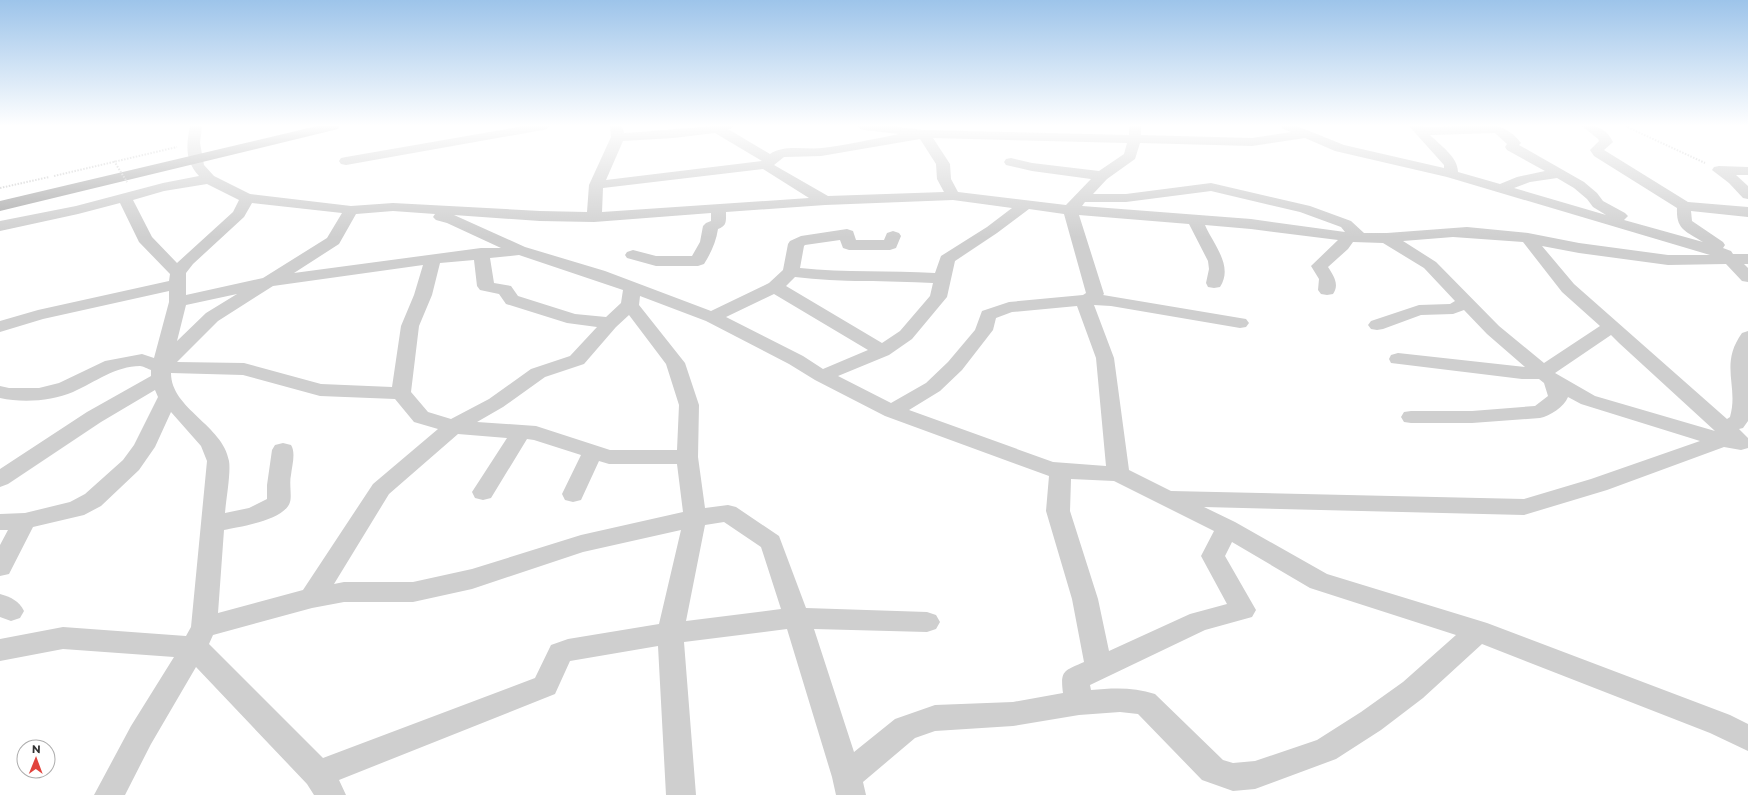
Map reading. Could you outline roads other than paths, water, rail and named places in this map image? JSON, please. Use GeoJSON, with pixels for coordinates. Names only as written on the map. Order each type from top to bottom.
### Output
{"type":"FeatureCollection","features":[{"type":"Feature","properties":{"kind":"main road"},"geometry":{"type":"LineString","coordinates":[[0,198],[145,163]]}},
{"type":"Feature","properties":{"kind":"main road"},"geometry":{"type":"LineString","coordinates":[[0,206],[152,163]]}},
{"type":"Feature","properties":{"kind":"street"},"geometry":{"type":"LineString","coordinates":[[197,163],[197,166],[209,179],[247,198],[351,210],[393,207],[533,216],[594,217],[825,201],[953,196],[1025,205],[1076,204],[1211,187],[1305,209],[1346,224],[1354,238]]}},
{"type":"Feature","properties":{"kind":"street"},"geometry":{"type":"LineString","coordinates":[[594,217],[596,185],[605,163]]}},
{"type":"Feature","properties":{"kind":"street"},"geometry":{"type":"LineString","coordinates":[[596,185],[767,163]]}},
{"type":"Feature","properties":{"kind":"street"},"geometry":{"type":"LineString","coordinates":[[768,163],[825,201]]}},
{"type":"Feature","properties":{"kind":"street"},"geometry":{"type":"LineString","coordinates":[[942,163],[944,179],[953,196]]}},
{"type":"Feature","properties":{"kind":"street"},"geometry":{"type":"LineString","coordinates":[[1016,163],[1032,167],[1102,176]]}},
{"type":"Feature","properties":{"kind":"street"},"geometry":{"type":"LineString","coordinates":[[1076,204],[1102,176],[1120,163]]}},
{"type":"Feature","properties":{"kind":"street"},"geometry":{"type":"LineString","coordinates":[[1404,163],[1450,174],[1742,259]]}},
{"type":"Feature","properties":{"kind":"street"},"geometry":{"type":"LineString","coordinates":[[1450,163],[1451,165],[1450,174]]}},
{"type":"Feature","properties":{"kind":"street"},"geometry":{"type":"LineString","coordinates":[[1540,163],[1579,185],[1602,206],[1643,230]]}},
{"type":"Feature","properties":{"kind":"street"},"geometry":{"type":"LineString","coordinates":[[1615,163],[1684,206],[1748,212]]}},
{"type":"Feature","properties":{"kind":"street"},"geometry":{"type":"LineString","coordinates":[[1748,171],[1720,170],[1734,180],[1748,195]]}},
{"type":"Feature","properties":{"kind":"street"},"geometry":{"type":"LineString","coordinates":[[1502,189],[1509,184],[1527,178],[1559,174]]}},
{"type":"Feature","properties":{"kind":"street"},"geometry":{"type":"LineString","coordinates":[[0,226],[78,210],[126,190],[163,187],[209,179]]}},
{"type":"Feature","properties":{"kind":"street"},"geometry":{"type":"LineString","coordinates":[[126,190],[145,238],[177,279]]}},
{"type":"Feature","properties":{"kind":"street"},"geometry":{"type":"LineString","coordinates":[[0,522],[25,521],[76,509],[93,500],[131,465],[144,447],[163,381],[178,302],[177,279],[186,261],[239,214],[247,198]]}},
{"type":"Feature","properties":{"kind":"street"},"geometry":{"type":"LineString","coordinates":[[1076,204],[1194,219],[1252,224],[1354,238],[1387,238],[1453,232],[1528,238],[1579,248],[1668,260],[1742,259]]}},
{"type":"Feature","properties":{"kind":"street"},"geometry":{"type":"LineString","coordinates":[[1076,204],[1095,294],[1088,300],[1086,305],[1087,313],[1105,358],[1118,474]]}},
{"type":"Feature","properties":{"kind":"street"},"geometry":{"type":"LineString","coordinates":[[822,376],[882,351],[900,340],[924,315],[938,297],[947,259],[956,251],[992,230],[1025,205]]}},
{"type":"Feature","properties":{"kind":"street"},"geometry":{"type":"LineString","coordinates":[[1684,206],[1684,220],[1686,224],[1742,259],[1748,277]]}},
{"type":"Feature","properties":{"kind":"street"},"geometry":{"type":"LineString","coordinates":[[633,255],[656,261],[698,261],[708,242],[711,226],[718,224],[719,208]]}},
{"type":"Feature","properties":{"kind":"street"},"geometry":{"type":"LineString","coordinates":[[414,209],[451,220],[631,296],[712,317],[796,360],[822,376],[892,411],[1049,469],[1118,474],[1227,528],[1319,581],[1478,631],[1720,724],[1748,738]]}},
{"type":"Feature","properties":{"kind":"street"},"geometry":{"type":"LineString","coordinates":[[163,381],[212,317],[333,241],[351,210]]}},
{"type":"Feature","properties":{"kind":"street"},"geometry":{"type":"LineString","coordinates":[[1194,219],[1205,243],[1216,259],[1218,270],[1214,283]]}},
{"type":"Feature","properties":{"kind":"street"},"geometry":{"type":"LineString","coordinates":[[712,317],[774,287],[791,272],[796,244],[801,241],[847,234],[849,245],[890,245],[893,236]]}},
{"type":"Feature","properties":{"kind":"street"},"geometry":{"type":"LineString","coordinates":[[1327,290],[1327,279],[1320,266],[1342,246],[1354,238]]}},
{"type":"Feature","properties":{"kind":"street"},"geometry":{"type":"LineString","coordinates":[[1387,238],[1430,265],[1493,330],[1548,377],[1588,400],[1737,441]]}},
{"type":"Feature","properties":{"kind":"street"},"geometry":{"type":"LineString","coordinates":[[1528,238],[1568,288],[1612,326],[1737,441]]}},
{"type":"Feature","properties":{"kind":"street"},"geometry":{"type":"LineString","coordinates":[[178,302],[271,281],[433,259],[519,250]]}},
{"type":"Feature","properties":{"kind":"street"},"geometry":{"type":"LineString","coordinates":[[481,253],[486,286],[505,290],[512,300],[573,319],[610,323]]}},
{"type":"Feature","properties":{"kind":"street"},"geometry":{"type":"LineString","coordinates":[[401,393],[410,326],[423,295],[433,259]]}},
{"type":"Feature","properties":{"kind":"street"},"geometry":{"type":"LineString","coordinates":[[791,272],[827,276],[904,276],[942,279]]}},
{"type":"Feature","properties":{"kind":"street"},"geometry":{"type":"LineString","coordinates":[[0,327],[38,315],[177,279]]}},
{"type":"Feature","properties":{"kind":"street"},"geometry":{"type":"LineString","coordinates":[[774,287],[882,351]]}},
{"type":"Feature","properties":{"kind":"street"},"geometry":{"type":"LineString","coordinates":[[312,598],[381,489],[453,427],[496,403],[538,373],[577,360],[610,323],[631,296]]}},
{"type":"Feature","properties":{"kind":"street"},"geometry":{"type":"LineString","coordinates":[[631,296],[675,363],[679,371],[689,405],[687,457],[695,518],[670,633],[681,795]]}},
{"type":"Feature","properties":{"kind":"street"},"geometry":{"type":"LineString","coordinates":[[892,411],[933,387],[955,366],[973,345],[984,330],[988,315],[1009,307],[1088,300],[1111,301],[1240,323]]}},
{"type":"Feature","properties":{"kind":"street"},"geometry":{"type":"LineString","coordinates":[[1377,325],[1420,310],[1453,309],[1466,303]]}},
{"type":"Feature","properties":{"kind":"street"},"geometry":{"type":"LineString","coordinates":[[1398,359],[1548,377],[1612,326]]}},
{"type":"Feature","properties":{"kind":"street"},"geometry":{"type":"LineString","coordinates":[[1737,441],[1736,422],[1740,417],[1743,400],[1739,364],[1747,342]]}},
{"type":"Feature","properties":{"kind":"street"},"geometry":{"type":"LineString","coordinates":[[0,392],[9,394],[38,394],[65,388],[112,365],[142,360],[163,381],[211,443],[218,461],[213,524],[199,637],[141,736],[110,795]]}},
{"type":"Feature","properties":{"kind":"street"},"geometry":{"type":"LineString","coordinates":[[0,479],[94,417],[163,381],[244,369],[320,390],[401,393],[421,416],[453,427],[536,433],[609,457],[687,457]]}},
{"type":"Feature","properties":{"kind":"street"},"geometry":{"type":"LineString","coordinates":[[1411,418],[1472,417],[1540,412],[1558,398],[1548,377]]}},
{"type":"Feature","properties":{"kind":"street"},"geometry":{"type":"LineString","coordinates":[[483,492],[521,432]]}},
{"type":"Feature","properties":{"kind":"street"},"geometry":{"type":"LineString","coordinates":[[1166,497],[1524,508],[1737,441]]}},
{"type":"Feature","properties":{"kind":"street"},"geometry":{"type":"LineString","coordinates":[[213,524],[255,516],[279,502],[278,485],[283,450]]}},
{"type":"Feature","properties":{"kind":"street"},"geometry":{"type":"LineString","coordinates":[[573,494],[593,452]]}},
{"type":"Feature","properties":{"kind":"street"},"geometry":{"type":"LineString","coordinates":[[1060,471],[1058,511],[1085,599],[1099,669]]}},
{"type":"Feature","properties":{"kind":"street"},"geometry":{"type":"LineString","coordinates":[[0,650],[42,640],[63,638],[199,637],[312,598],[344,592],[413,592],[472,580],[581,544],[695,518],[728,513],[771,542],[797,618],[849,786],[905,728],[935,718],[1013,714],[1079,703],[1120,700],[1145,702],[1213,770],[1233,777],[1255,775],[1326,750],[1371,721],[1412,690],[1478,631]]}},
{"type":"Feature","properties":{"kind":"street"},"geometry":{"type":"LineString","coordinates":[[0,567],[25,521]]}},
{"type":"Feature","properties":{"kind":"street"},"geometry":{"type":"LineString","coordinates":[[1079,703],[1075,679],[1199,621],[1243,610],[1213,556],[1227,528]]}},
{"type":"Feature","properties":{"kind":"street"},"geometry":{"type":"LineString","coordinates":[[199,637],[325,789],[545,686],[560,654],[568,650],[670,633],[797,618],[927,622]]}}]}
